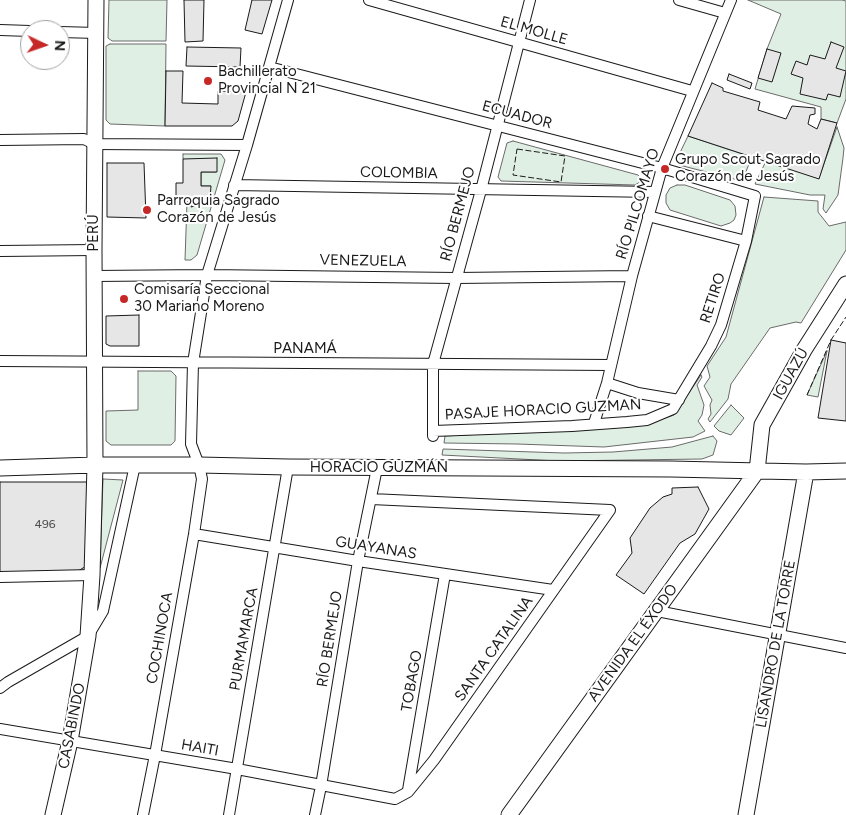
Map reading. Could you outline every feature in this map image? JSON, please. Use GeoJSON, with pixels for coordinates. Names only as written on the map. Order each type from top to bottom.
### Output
{"type":"FeatureCollection","features":[{"type":"Feature","properties":{"kind":"main road","name":"PERÚ"},"geometry":{"type":"LineString","coordinates":[[96,0],[94,144],[96,465]]}},
{"type":"Feature","properties":{"kind":"main road","name":"IGUAZÚ"},"geometry":{"type":"LineString","coordinates":[[758,471],[762,425],[804,350],[846,284]]}},
{"type":"Feature","properties":{"kind":"main road","name":"HORACIO GUZMÁN"},"geometry":{"type":"LineString","coordinates":[[0,468],[96,465],[199,465],[846,471]]}},
{"type":"Feature","properties":{"kind":"main road","name":"CASABINDO"},"geometry":{"type":"LineString","coordinates":[[53,815],[70,741],[88,636],[96,465]]}},
{"type":"Feature","properties":{"kind":"main road"},"geometry":{"type":"LineString","coordinates":[[726,470],[733,475],[735,480],[735,490],[730,508]]}},
{"type":"Feature","properties":{"kind":"main road","name":"AVENIDA EL ÉXODO"},"geometry":{"type":"LineString","coordinates":[[509,815],[758,471]]}},
{"type":"Feature","properties":{"kind":"main road","name":"LISANDRO DE LA TORRE"},"geometry":{"type":"LineString","coordinates":[[746,815],[806,472]]}},
{"type":"Feature","properties":{"kind":"street","name":"COCHINOCA"},"geometry":{"type":"LineString","coordinates":[[142,815],[155,755],[202,479],[191,444],[193,363],[207,275],[288,0]]}},
{"type":"Feature","properties":{"kind":"street","name":"EL MOLLE"},"geometry":{"type":"LineString","coordinates":[[369,0],[692,91]]}},
{"type":"Feature","properties":{"kind":"street","name":"RÍO BERMEJO"},"geometry":{"type":"LineString","coordinates":[[433,434],[433,364],[481,190],[530,0]]}},
{"type":"Feature","properties":{"kind":"street"},"geometry":{"type":"LineString","coordinates":[[679,0],[725,13]]}},
{"type":"Feature","properties":{"kind":"street","name":"RÍO PILCOMAYO"},"geometry":{"type":"LineString","coordinates":[[594,424],[611,366],[654,192],[692,91],[731,0]]}},
{"type":"Feature","properties":{"kind":"street"},"geometry":{"type":"LineString","coordinates":[[0,30],[20,31]]}},
{"type":"Feature","properties":{"kind":"street"},"geometry":{"type":"LineString","coordinates":[[70,32],[96,33]]}},
{"type":"Feature","properties":{"kind":"street","name":"ECUADOR"},"geometry":{"type":"LineString","coordinates":[[269,67],[662,168],[755,196]]}},
{"type":"Feature","properties":{"kind":"street"},"geometry":{"type":"LineString","coordinates":[[0,140],[84,139],[94,144],[247,144]]}},
{"type":"Feature","properties":{"kind":"street","name":"COLOMBIA"},"geometry":{"type":"LineString","coordinates":[[234,184],[654,192]]}},
{"type":"Feature","properties":{"kind":"street","name":"RETIRO"},"geometry":{"type":"LineString","coordinates":[[679,400],[712,346],[721,325],[746,241],[755,196]]}},
{"type":"Feature","properties":{"kind":"street"},"geometry":{"type":"LineString","coordinates":[[648,216],[746,241]]}},
{"type":"Feature","properties":{"kind":"street"},"geometry":{"type":"LineString","coordinates":[[0,251],[94,250]]}},
{"type":"Feature","properties":{"kind":"street","name":"VENEZUELA"},"geometry":{"type":"LineString","coordinates":[[94,276],[207,275],[456,278],[632,276]]}},
{"type":"Feature","properties":{"kind":"street","name":"PANAMÁ"},"geometry":{"type":"LineString","coordinates":[[0,361],[611,366]]}},
{"type":"Feature","properties":{"kind":"street"},"geometry":{"type":"LineString","coordinates":[[606,382],[638,393],[679,400]]}},
{"type":"Feature","properties":{"kind":"street","name":"PASAJE HORACIO GUZMAN"},"geometry":{"type":"LineString","coordinates":[[433,434],[647,420],[673,409],[679,400]]}},
{"type":"Feature","properties":{"kind":"street","name":"CASABINDO"},"geometry":{"type":"LineString","coordinates":[[88,636],[104,611],[135,465]]}},
{"type":"Feature","properties":{"kind":"street","name":"PURMAMARCA"},"geometry":{"type":"LineString","coordinates":[[228,815],[288,467]]}},
{"type":"Feature","properties":{"kind":"street","name":"RÍO BERMEJO"},"geometry":{"type":"LineString","coordinates":[[315,815],[358,561],[377,468]]}},
{"type":"Feature","properties":{"kind":"street","name":"SANTA CATALINA"},"geometry":{"type":"LineString","coordinates":[[371,498],[610,510],[434,760],[408,792],[395,799]]}},
{"type":"Feature","properties":{"kind":"street","name":"GUAYANAS"},"geometry":{"type":"LineString","coordinates":[[194,534],[554,590]]}},
{"type":"Feature","properties":{"kind":"street","name":"TOBAGO"},"geometry":{"type":"LineString","coordinates":[[408,792],[445,574]]}},
{"type":"Feature","properties":{"kind":"street"},"geometry":{"type":"LineString","coordinates":[[0,577],[92,575]]}},
{"type":"Feature","properties":{"kind":"street"},"geometry":{"type":"LineString","coordinates":[[656,611],[846,648]]}},
{"type":"Feature","properties":{"kind":"street"},"geometry":{"type":"LineString","coordinates":[[0,688],[88,636]]}},
{"type":"Feature","properties":{"kind":"street","name":"HAITI"},"geometry":{"type":"LineString","coordinates":[[0,729],[237,769],[395,799]]}},
{"type":"Feature","properties":{"kind":"green space"},"geometry":{"type":"Polygon","coordinates":[[[109,0],[167,0],[166,41],[112,41],[108,38],[109,0]]]}},
{"type":"Feature","properties":{"kind":"green space"},"geometry":{"type":"Polygon","coordinates":[[[748,0],[846,1],[846,99],[837,123],[821,119],[821,107],[755,89],[767,49],[781,14],[748,0]]]}},
{"type":"Feature","properties":{"kind":"green space"},"geometry":{"type":"Polygon","coordinates":[[[110,44],[166,44],[165,126],[110,124],[106,120],[106,46],[110,44]]]}},
{"type":"Feature","properties":{"kind":"green space"},"geometry":{"type":"Polygon","coordinates":[[[837,127],[844,148],[843,158],[838,195],[826,213],[823,209],[825,195],[810,195],[755,184],[766,161],[819,178],[837,127]]]}},
{"type":"Feature","properties":{"kind":"green space"},"geometry":{"type":"Polygon","coordinates":[[[688,136],[752,157],[742,181],[679,165],[676,161],[688,136]]]}},
{"type":"Feature","properties":{"kind":"green space"},"geometry":{"type":"Polygon","coordinates":[[[513,141],[638,175],[641,178],[640,182],[635,185],[501,181],[498,177],[507,143],[513,141]]]}},
{"type":"Feature","properties":{"kind":"green space"},"geometry":{"type":"Polygon","coordinates":[[[183,154],[221,154],[225,160],[197,255],[191,260],[185,260],[187,202],[192,200],[191,206],[198,205],[198,199],[211,186],[201,186],[201,172],[216,172],[183,159],[183,154]]]}},
{"type":"Feature","properties":{"kind":"green space"},"geometry":{"type":"Polygon","coordinates":[[[677,185],[685,185],[730,200],[735,206],[736,215],[734,220],[721,226],[670,210],[666,203],[666,195],[670,188],[677,185]]]}},
{"type":"Feature","properties":{"kind":"green space"},"geometry":{"type":"Polygon","coordinates":[[[764,197],[818,201],[818,212],[829,226],[846,222],[846,250],[801,323],[796,322],[770,328],[731,384],[728,399],[710,422],[708,419],[711,414],[710,405],[712,400],[704,386],[710,377],[707,366],[726,337],[764,197]]]}},
{"type":"Feature","properties":{"kind":"green space"},"geometry":{"type":"Polygon","coordinates":[[[827,351],[818,397],[807,395],[827,351]]]}},
{"type":"Feature","properties":{"kind":"green space"},"geometry":{"type":"Polygon","coordinates":[[[138,371],[171,371],[176,376],[175,441],[171,445],[111,445],[106,441],[106,411],[138,410],[138,371]]]}},
{"type":"Feature","properties":{"kind":"green space"},"geometry":{"type":"Polygon","coordinates":[[[701,375],[702,377],[697,385],[704,405],[702,415],[698,421],[705,431],[693,437],[604,447],[444,443],[445,436],[645,425],[674,415],[701,375]]]}},
{"type":"Feature","properties":{"kind":"green space"},"geometry":{"type":"Polygon","coordinates":[[[731,405],[744,418],[731,435],[719,431],[714,426],[731,405]]]}},
{"type":"Feature","properties":{"kind":"green space"},"geometry":{"type":"Polygon","coordinates":[[[713,436],[717,441],[713,455],[702,459],[558,461],[442,455],[443,449],[564,453],[613,452],[672,447],[713,436]]]}},
{"type":"Feature","properties":{"kind":"green space"},"geometry":{"type":"Polygon","coordinates":[[[103,479],[123,480],[100,568],[103,479]]]}},
{"type":"Feature","properties":{"kind":"building"},"geometry":{"type":"Polygon","coordinates":[[[184,0],[204,0],[203,41],[185,42],[184,0]]]}},
{"type":"Feature","properties":{"kind":"building"},"geometry":{"type":"Polygon","coordinates":[[[252,0],[272,0],[262,34],[245,30],[252,0]]]}},
{"type":"Feature","properties":{"kind":"building"},"geometry":{"type":"Polygon","coordinates":[[[831,42],[844,47],[836,68],[846,71],[840,97],[828,94],[826,100],[800,94],[803,78],[791,74],[796,61],[807,65],[810,55],[825,59],[831,42]]]}},
{"type":"Feature","properties":{"kind":"building"},"geometry":{"type":"Polygon","coordinates":[[[187,47],[241,48],[240,67],[186,66],[187,47]]]}},
{"type":"Feature","properties":{"kind":"building"},"geometry":{"type":"Polygon","coordinates":[[[767,49],[781,53],[772,82],[758,78],[767,49]]]}},
{"type":"Feature","properties":{"kind":"building"},"geometry":{"type":"Polygon","coordinates":[[[166,71],[183,71],[182,103],[218,104],[218,91],[246,92],[238,121],[232,126],[165,126],[166,71]]]}},
{"type":"Feature","properties":{"kind":"building"},"geometry":{"type":"Polygon","coordinates":[[[729,74],[752,83],[750,89],[727,80],[729,74]]]}},
{"type":"Feature","properties":{"kind":"building"},"geometry":{"type":"Polygon","coordinates":[[[712,83],[723,88],[723,91],[760,102],[758,110],[786,119],[792,106],[815,108],[815,114],[810,115],[808,124],[817,129],[821,119],[837,123],[819,179],[688,136],[712,83]]]}},
{"type":"Feature","properties":{"kind":"building"},"geometry":{"type":"Polygon","coordinates":[[[217,158],[217,172],[201,172],[201,186],[211,186],[210,199],[198,199],[198,205],[191,207],[192,200],[176,202],[176,183],[183,183],[183,159],[217,158]]]}},
{"type":"Feature","properties":{"kind":"building"},"geometry":{"type":"Polygon","coordinates":[[[107,163],[144,163],[146,218],[107,217],[107,163]]]}},
{"type":"Feature","properties":{"kind":"building"},"geometry":{"type":"Polygon","coordinates":[[[139,315],[139,346],[110,346],[106,344],[106,316],[139,315]]]}},
{"type":"Feature","properties":{"kind":"building"},"geometry":{"type":"Polygon","coordinates":[[[831,340],[846,343],[846,421],[818,418],[831,340]]]}},
{"type":"Feature","properties":{"kind":"building"},"geometry":{"type":"Polygon","coordinates":[[[0,482],[87,482],[89,484],[88,565],[78,571],[0,572],[0,482]]]}},
{"type":"Feature","properties":{"kind":"building"},"geometry":{"type":"Polygon","coordinates":[[[698,487],[709,509],[695,534],[680,543],[644,594],[616,575],[632,553],[630,538],[650,508],[663,497],[672,494],[672,488],[698,487]]]}},
{"type":"Feature","properties":{"kind":"fence"},"geometry":{"type":"LineString","coordinates":[[517,149],[565,156],[561,182],[513,175],[517,149]]}},
{"type":"Feature","properties":{"kind":"fence"},"geometry":{"type":"LineString","coordinates":[[807,395],[831,340],[846,317]]}},
{"type":"Feature","properties":{"kind":"place","name":"Bachillerato Provincial N 21"},"geometry":{"type":"Point","coordinates":[208,81]}},
{"type":"Feature","properties":{"kind":"place","name":"Grupo Scout Sagrado Corazón de Jesús"},"geometry":{"type":"Point","coordinates":[665,169]}},
{"type":"Feature","properties":{"kind":"place","name":"Parroquia Sagrado Corazón de Jesús"},"geometry":{"type":"Point","coordinates":[147,210]}},
{"type":"Feature","properties":{"kind":"place","name":"Comisaría Seccional 30 Mariano Moreno"},"geometry":{"type":"Point","coordinates":[124,299]}}]}
